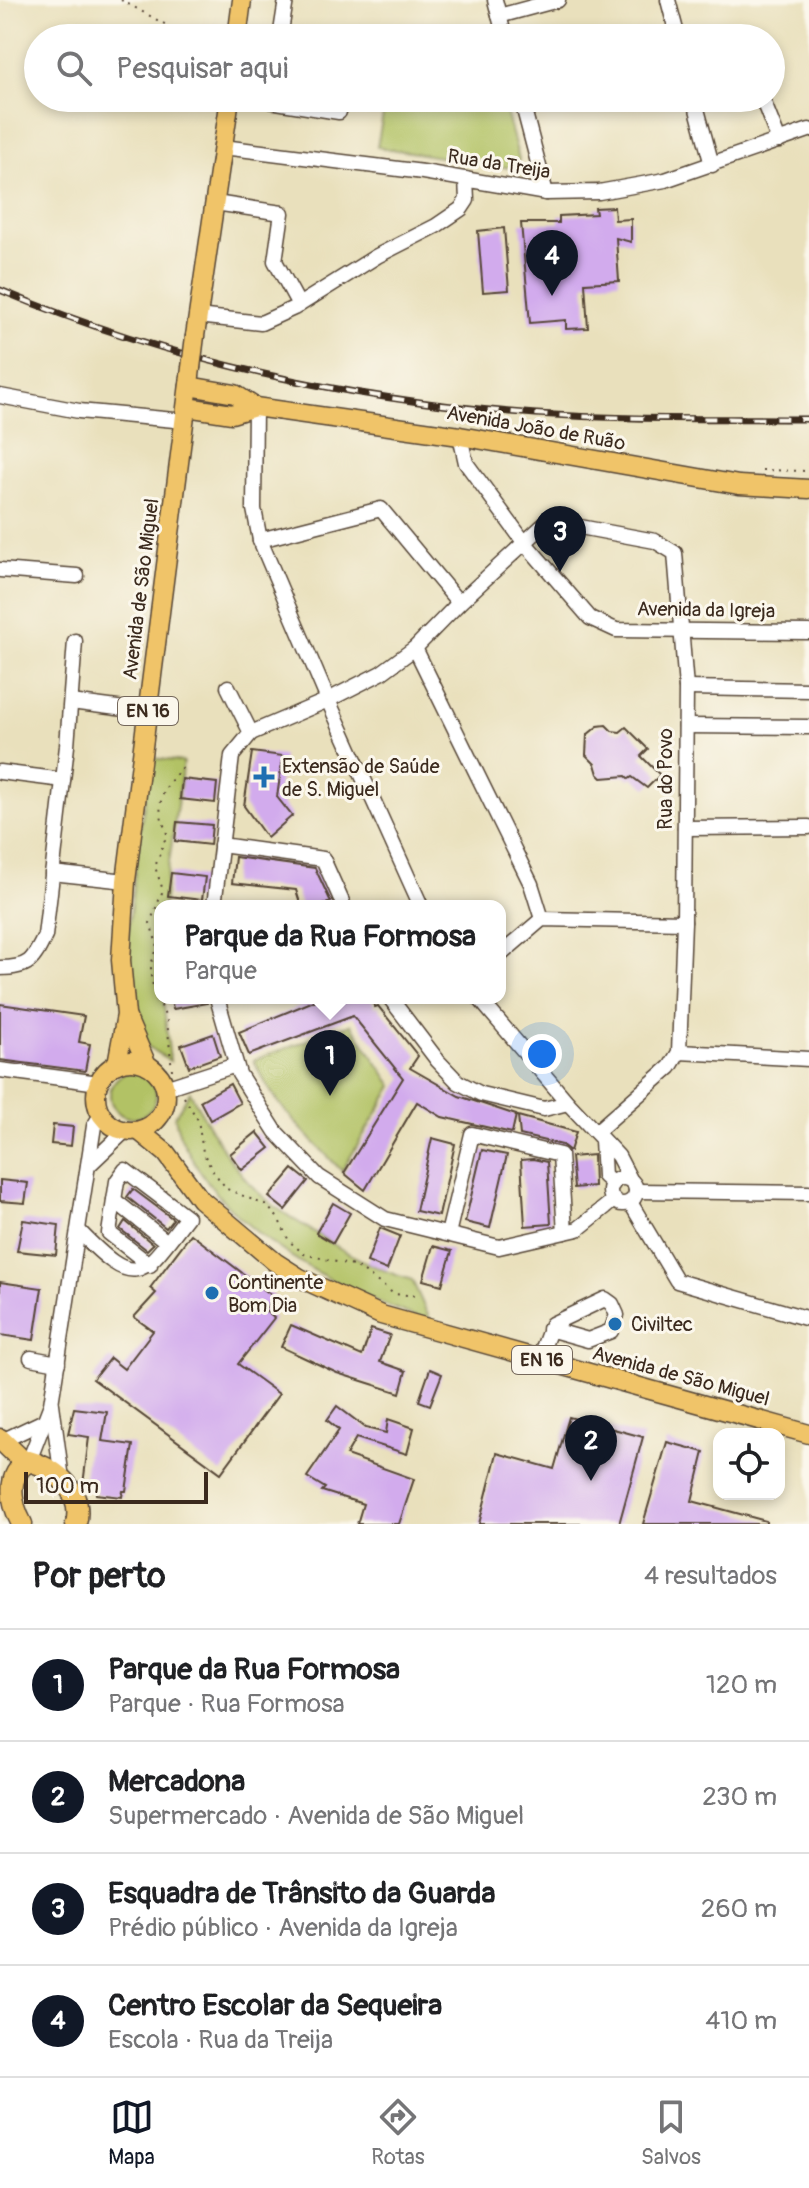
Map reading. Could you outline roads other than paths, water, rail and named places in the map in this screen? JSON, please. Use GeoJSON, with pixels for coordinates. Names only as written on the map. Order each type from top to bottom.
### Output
{"type":"FeatureCollection","features":[{"type":"Feature","properties":{"kind":"highway"},"geometry":{"type":"LineString","coordinates":[[1,1440],[27,1462],[45,1466],[62,1479],[72,1490],[81,1520]]}},
{"type":"Feature","properties":{"kind":"highway"},"geometry":{"type":"LineString","coordinates":[[16,1510],[18,1469],[27,1462]]}},
{"type":"Feature","properties":{"kind":"highway"},"geometry":{"type":"LineString","coordinates":[[0,1464],[16,1510]]}},
{"type":"Feature","properties":{"kind":"main road"},"geometry":{"type":"LineString","coordinates":[[239,24],[242,0]]}},
{"type":"Feature","properties":{"kind":"main road","name":"EN 16"},"geometry":{"type":"LineString","coordinates":[[186,414],[197,316],[228,112]]}},
{"type":"Feature","properties":{"kind":"main road"},"geometry":{"type":"LineString","coordinates":[[190,377],[235,394],[255,407]]}},
{"type":"Feature","properties":{"kind":"main road"},"geometry":{"type":"LineString","coordinates":[[186,414],[232,414],[255,407]]}},
{"type":"Feature","properties":{"kind":"main road","name":"Avenida João de Ruão"},"geometry":{"type":"LineString","coordinates":[[255,407],[460,436],[739,485],[809,489]]}},
{"type":"Feature","properties":{"kind":"main road","name":"Avenida de São Miguel"},"geometry":{"type":"LineString","coordinates":[[117,1064],[126,1015],[121,960],[126,881],[186,414]]}},
{"type":"Feature","properties":{"kind":"main road","name":"Avenida de São Miguel"},"geometry":{"type":"LineString","coordinates":[[126,1015],[147,1065]]}},
{"type":"Feature","properties":{"kind":"main road"},"geometry":{"type":"LineString","coordinates":[[101,1115],[96,1093],[103,1075],[117,1064],[137,1062],[147,1065]]}},
{"type":"Feature","properties":{"kind":"main road","name":"EN 16"},"geometry":{"type":"LineString","coordinates":[[147,1065],[155,1070],[165,1088]]}},
{"type":"Feature","properties":{"kind":"main road"},"geometry":{"type":"LineString","coordinates":[[132,1131],[160,1117],[166,1098],[165,1088]]}},
{"type":"Feature","properties":{"kind":"main road","name":"EN 16"},"geometry":{"type":"LineString","coordinates":[[101,1115],[116,1128],[132,1131]]}},
{"type":"Feature","properties":{"kind":"main road","name":"Avenida de São Miguel"},"geometry":{"type":"LineString","coordinates":[[160,1117],[163,1130],[175,1148],[237,1229]]}},
{"type":"Feature","properties":{"kind":"main road","name":"Avenida de São Miguel"},"geometry":{"type":"LineString","coordinates":[[132,1131],[166,1153],[200,1199],[275,1262],[300,1278],[381,1315],[809,1434]]}},
{"type":"Feature","properties":{"kind":"street"},"geometry":{"type":"LineString","coordinates":[[282,24],[286,0]]}},
{"type":"Feature","properties":{"kind":"street"},"geometry":{"type":"LineString","coordinates":[[495,0],[501,24]]}},
{"type":"Feature","properties":{"kind":"street"},"geometry":{"type":"LineString","coordinates":[[499,16],[558,0]]}},
{"type":"Feature","properties":{"kind":"street"},"geometry":{"type":"LineString","coordinates":[[668,0],[674,24]]}},
{"type":"Feature","properties":{"kind":"street"},"geometry":{"type":"LineString","coordinates":[[525,112],[546,193]]}},
{"type":"Feature","properties":{"kind":"street"},"geometry":{"type":"LineString","coordinates":[[698,112],[712,165]]}},
{"type":"Feature","properties":{"kind":"street"},"geometry":{"type":"LineString","coordinates":[[768,112],[779,141]]}},
{"type":"Feature","properties":{"kind":"street","name":"Rua da Treija"},"geometry":{"type":"LineString","coordinates":[[223,147],[466,179],[546,193],[599,192],[665,180],[809,130]]}},
{"type":"Feature","properties":{"kind":"street"},"geometry":{"type":"LineString","coordinates":[[197,316],[261,323],[299,305],[361,265],[436,226],[461,209],[467,200],[466,179]]}},
{"type":"Feature","properties":{"kind":"street"},"geometry":{"type":"LineString","coordinates":[[215,203],[282,213],[275,261],[299,305]]}},
{"type":"Feature","properties":{"kind":"street"},"geometry":{"type":"LineString","coordinates":[[0,396],[79,411],[186,414]]}},
{"type":"Feature","properties":{"kind":"street"},"geometry":{"type":"LineString","coordinates":[[255,407],[254,509],[260,540],[418,900]]}},
{"type":"Feature","properties":{"kind":"street","name":"Avenida da Igreja"},"geometry":{"type":"LineString","coordinates":[[460,436],[466,463],[524,542],[590,618],[616,630],[809,632]]}},
{"type":"Feature","properties":{"kind":"street"},"geometry":{"type":"LineString","coordinates":[[260,540],[381,509],[459,603]]}},
{"type":"Feature","properties":{"kind":"street","name":"Rua do Povo"},"geometry":{"type":"LineString","coordinates":[[524,542],[548,521],[655,541],[675,553],[686,688],[684,922],[679,1052]]}},
{"type":"Feature","properties":{"kind":"street"},"geometry":{"type":"LineString","coordinates":[[215,900],[232,756],[251,733],[381,673],[415,648],[524,542]]}},
{"type":"Feature","properties":{"kind":"street"},"geometry":{"type":"LineString","coordinates":[[0,570],[77,576]]}},
{"type":"Feature","properties":{"kind":"street"},"geometry":{"type":"LineString","coordinates":[[0,968],[17,968],[34,959],[45,936],[75,641]]}},
{"type":"Feature","properties":{"kind":"street"},"geometry":{"type":"LineString","coordinates":[[415,648],[531,884],[542,919]]}},
{"type":"Feature","properties":{"kind":"street"},"geometry":{"type":"LineString","coordinates":[[228,687],[251,733]]}},
{"type":"Feature","properties":{"kind":"street"},"geometry":{"type":"LineString","coordinates":[[686,688],[809,690]]}},
{"type":"Feature","properties":{"kind":"street"},"geometry":{"type":"LineString","coordinates":[[71,702],[148,712]]}},
{"type":"Feature","properties":{"kind":"street"},"geometry":{"type":"LineString","coordinates":[[686,726],[809,727]]}},
{"type":"Feature","properties":{"kind":"street"},"geometry":{"type":"LineString","coordinates":[[0,772],[63,780]]}},
{"type":"Feature","properties":{"kind":"street"},"geometry":{"type":"LineString","coordinates":[[685,828],[809,827]]}},
{"type":"Feature","properties":{"kind":"street"},"geometry":{"type":"LineString","coordinates":[[221,845],[323,859],[341,900]]}},
{"type":"Feature","properties":{"kind":"street"},"geometry":{"type":"LineString","coordinates":[[52,873],[126,881]]}},
{"type":"Feature","properties":{"kind":"street"},"geometry":{"type":"LineString","coordinates":[[506,950],[542,919],[684,922]]}},
{"type":"Feature","properties":{"kind":"street"},"geometry":{"type":"LineString","coordinates":[[219,1004],[239,1074],[276,1132],[319,1177],[385,1219],[499,1247],[578,1229],[614,1200]]}},
{"type":"Feature","properties":{"kind":"street"},"geometry":{"type":"LineString","coordinates":[[395,1004],[458,1082],[481,1094],[544,1109],[568,1103]]}},
{"type":"Feature","properties":{"kind":"street"},"geometry":{"type":"LineString","coordinates":[[484,1004],[568,1103],[618,1156],[632,1192],[677,1281],[809,1319]]}},
{"type":"Feature","properties":{"kind":"street"},"geometry":{"type":"LineString","coordinates":[[599,1136],[670,1067],[679,1052],[809,1059]]}},
{"type":"Feature","properties":{"kind":"street"},"geometry":{"type":"LineString","coordinates":[[165,1088],[236,1065]]}},
{"type":"Feature","properties":{"kind":"street"},"geometry":{"type":"LineString","coordinates":[[0,1070],[99,1083]]}},
{"type":"Feature","properties":{"kind":"street"},"geometry":{"type":"LineString","coordinates":[[27,1462],[51,1404],[94,1126],[101,1115]]}},
{"type":"Feature","properties":{"kind":"street"},"geometry":{"type":"LineString","coordinates":[[88,1166],[132,1131]]}},
{"type":"Feature","properties":{"kind":"street"},"geometry":{"type":"LineString","coordinates":[[448,1234],[472,1134],[560,1155],[565,1232]]}},
{"type":"Feature","properties":{"kind":"street"},"geometry":{"type":"LineString","coordinates":[[599,1136],[604,1176],[613,1184]]}},
{"type":"Feature","properties":{"kind":"street"},"geometry":{"type":"LineString","coordinates":[[150,1265],[109,1233],[117,1181],[125,1170],[187,1217]]}},
{"type":"Feature","properties":{"kind":"street"},"geometry":{"type":"LineString","coordinates":[[632,1192],[623,1179],[613,1184],[610,1192],[620,1204],[632,1192],[809,1193]]}},
{"type":"Feature","properties":{"kind":"street"},"geometry":{"type":"LineString","coordinates":[[80,1232],[103,1257],[118,1267],[138,1271],[150,1265],[200,1199]]}},
{"type":"Feature","properties":{"kind":"street"},"geometry":{"type":"LineString","coordinates":[[114,1200],[167,1242]]}},
{"type":"Feature","properties":{"kind":"street"},"geometry":{"type":"LineString","coordinates":[[539,1359],[549,1329]]}},
{"type":"Feature","properties":{"kind":"street"},"geometry":{"type":"LineString","coordinates":[[31,1358],[58,1363]]}},
{"type":"Feature","properties":{"kind":"street"},"geometry":{"type":"LineString","coordinates":[[51,1404],[62,1479]]}},
{"type":"Feature","properties":{"kind":"street"},"geometry":{"type":"LineString","coordinates":[[1,1440],[44,1421]]}},
{"type":"Feature","properties":{"kind":"railway"},"geometry":{"type":"LineString","coordinates":[[0,290],[129,338],[196,357],[263,374],[399,399],[570,416],[809,419]]}},
{"type":"Feature","properties":{"kind":"place","name":"Centro Escolar da Sequeira"},"geometry":{"type":"Point","coordinates":[552,296]}},
{"type":"Feature","properties":{"kind":"place","name":"Esquadra de Trânsito da Guarda"},"geometry":{"type":"Point","coordinates":[560,572]}},
{"type":"Feature","properties":{"kind":"place","name":"Extensão de Saúde de S. Miguel"},"geometry":{"type":"Point","coordinates":[264,777]}},
{"type":"Feature","properties":{"kind":"place","name":"Parque da Rua Formosa"},"geometry":{"type":"Point","coordinates":[330,1096]}},
{"type":"Feature","properties":{"kind":"place","name":"Continente Bom Dia"},"geometry":{"type":"Point","coordinates":[212,1293]}},
{"type":"Feature","properties":{"kind":"place","name":"Civiltec"},"geometry":{"type":"Point","coordinates":[615,1324]}},
{"type":"Feature","properties":{"kind":"place","name":"Mercadona"},"geometry":{"type":"Point","coordinates":[591,1481]}}]}
